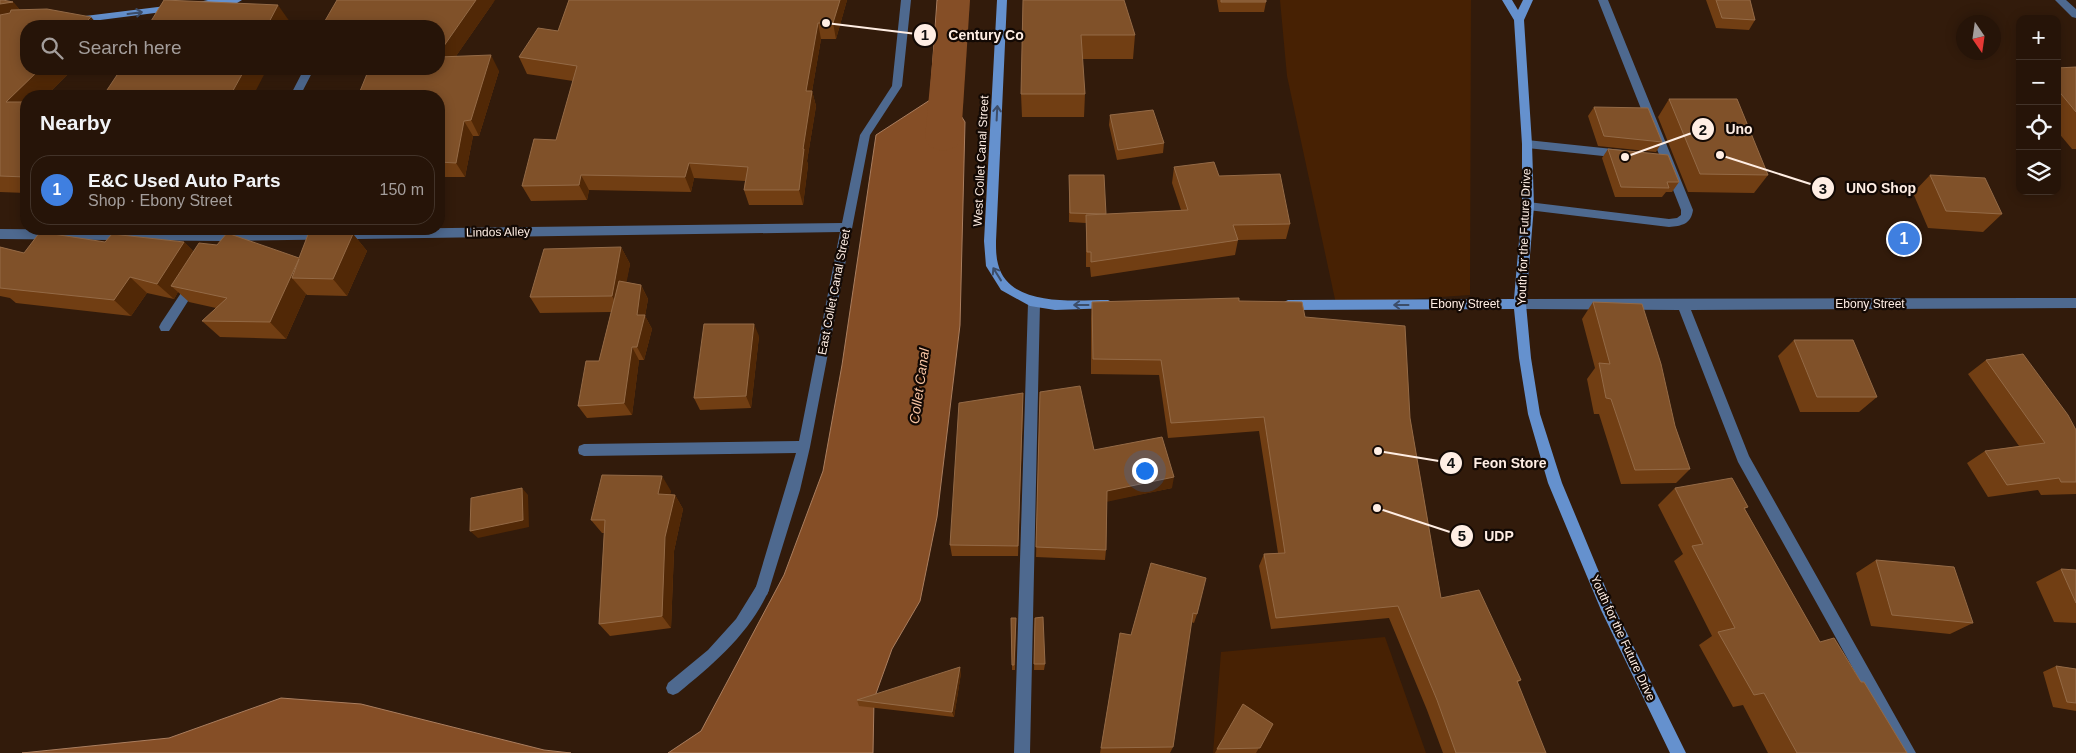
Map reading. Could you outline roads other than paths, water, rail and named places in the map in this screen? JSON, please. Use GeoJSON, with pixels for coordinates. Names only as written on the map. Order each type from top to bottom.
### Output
{"type":"FeatureCollection","features":[{"type":"Feature","properties":{"kind":"main road"},"geometry":{"type":"LineString","coordinates":[[78,20],[237,0]]}},
{"type":"Feature","properties":{"kind":"main road","name":"West Collet Canal Street"},"geometry":{"type":"LineString","coordinates":[[1002,0],[990,241],[992,266],[1005,286],[1034,303]]}},
{"type":"Feature","properties":{"kind":"main road","name":"Youth for the Future Drive"},"geometry":{"type":"LineString","coordinates":[[1507,0],[1519,20]]}},
{"type":"Feature","properties":{"kind":"main road","name":"Youth for the Future Drive"},"geometry":{"type":"LineString","coordinates":[[1528,0],[1519,20],[1528,206],[1520,304],[1525,358],[1534,414],[1555,483],[1606,605],[1678,753]]}},
{"type":"Feature","properties":{"kind":"main road"},"geometry":{"type":"LineString","coordinates":[[1034,303],[1055,306],[1124,305]]}},
{"type":"Feature","properties":{"kind":"main road","name":"Ebony Street"},"geometry":{"type":"LineString","coordinates":[[1272,305],[1520,304]]}},
{"type":"Feature","properties":{"kind":"street","name":"East Collet Canal Street"},"geometry":{"type":"LineString","coordinates":[[673,688],[713,655],[741,624],[762,590],[794,490],[804,447],[865,135],[870,122],[893,96],[897,86],[906,0]]}},
{"type":"Feature","properties":{"kind":"street"},"geometry":{"type":"LineString","coordinates":[[1528,206],[1669,223],[1680,222],[1686,217],[1687,210],[1661,159],[1603,0]]}},
{"type":"Feature","properties":{"kind":"street"},"geometry":{"type":"LineString","coordinates":[[2060,0],[2076,15]]}},
{"type":"Feature","properties":{"kind":"street"},"geometry":{"type":"LineString","coordinates":[[298,90],[306,75]]}},
{"type":"Feature","properties":{"kind":"street"},"geometry":{"type":"LineString","coordinates":[[1526,144],[1637,156]]}},
{"type":"Feature","properties":{"kind":"street","name":"Lindos Alley"},"geometry":{"type":"LineString","coordinates":[[445,233],[847,227]]}},
{"type":"Feature","properties":{"kind":"street","name":"Lindos Alley"},"geometry":{"type":"LineString","coordinates":[[0,234],[20,234]]}},
{"type":"Feature","properties":{"kind":"street","name":"Lindos Alley"},"geometry":{"type":"LineString","coordinates":[[112,235],[292,235]]}},
{"type":"Feature","properties":{"kind":"street"},"geometry":{"type":"LineString","coordinates":[[165,327],[197,277]]}},
{"type":"Feature","properties":{"kind":"street"},"geometry":{"type":"LineString","coordinates":[[1022,753],[1034,303]]}},
{"type":"Feature","properties":{"kind":"street","name":"Ebony Street"},"geometry":{"type":"LineString","coordinates":[[1520,304],[2076,303]]}},
{"type":"Feature","properties":{"kind":"street"},"geometry":{"type":"LineString","coordinates":[[1683,305],[1743,458],[1908,753]]}},
{"type":"Feature","properties":{"kind":"street"},"geometry":{"type":"LineString","coordinates":[[584,450],[804,447]]}},
{"type":"Feature","properties":{"kind":"water"},"geometry":{"type":"Polygon","coordinates":[[[937,0],[950,0],[947,94],[965,122],[960,325],[937,517],[920,601],[892,649],[874,699],[873,753],[668,753],[701,731],[784,575],[823,471],[842,365],[876,135],[930,100],[937,0]]]}},
{"type":"Feature","properties":{"kind":"water"},"geometry":{"type":"Polygon","coordinates":[[[281,698],[361,704],[544,750],[571,753],[22,753],[169,738],[281,698]]]}},
{"type":"Feature","properties":{"kind":"waterway","name":"Collet Canal"},"geometry":{"type":"LineString","coordinates":[[943,138],[954,0]]}},
{"type":"Feature","properties":{"kind":"place","name":"Century Co"},"geometry":{"type":"Point","coordinates":[826,23]}},
{"type":"Feature","properties":{"kind":"place","name":"UNO Shop"},"geometry":{"type":"Point","coordinates":[1720,155]}},
{"type":"Feature","properties":{"kind":"place","name":"Uno"},"geometry":{"type":"Point","coordinates":[1625,157]}},
{"type":"Feature","properties":{"kind":"place","name":"E&C Used Auto Parts"},"geometry":{"type":"Point","coordinates":[1904,239]}},
{"type":"Feature","properties":{"kind":"place","name":"Feon Store"},"geometry":{"type":"Point","coordinates":[1378,451]}},
{"type":"Feature","properties":{"kind":"place","name":"UDP"},"geometry":{"type":"Point","coordinates":[1377,508]}}]}
